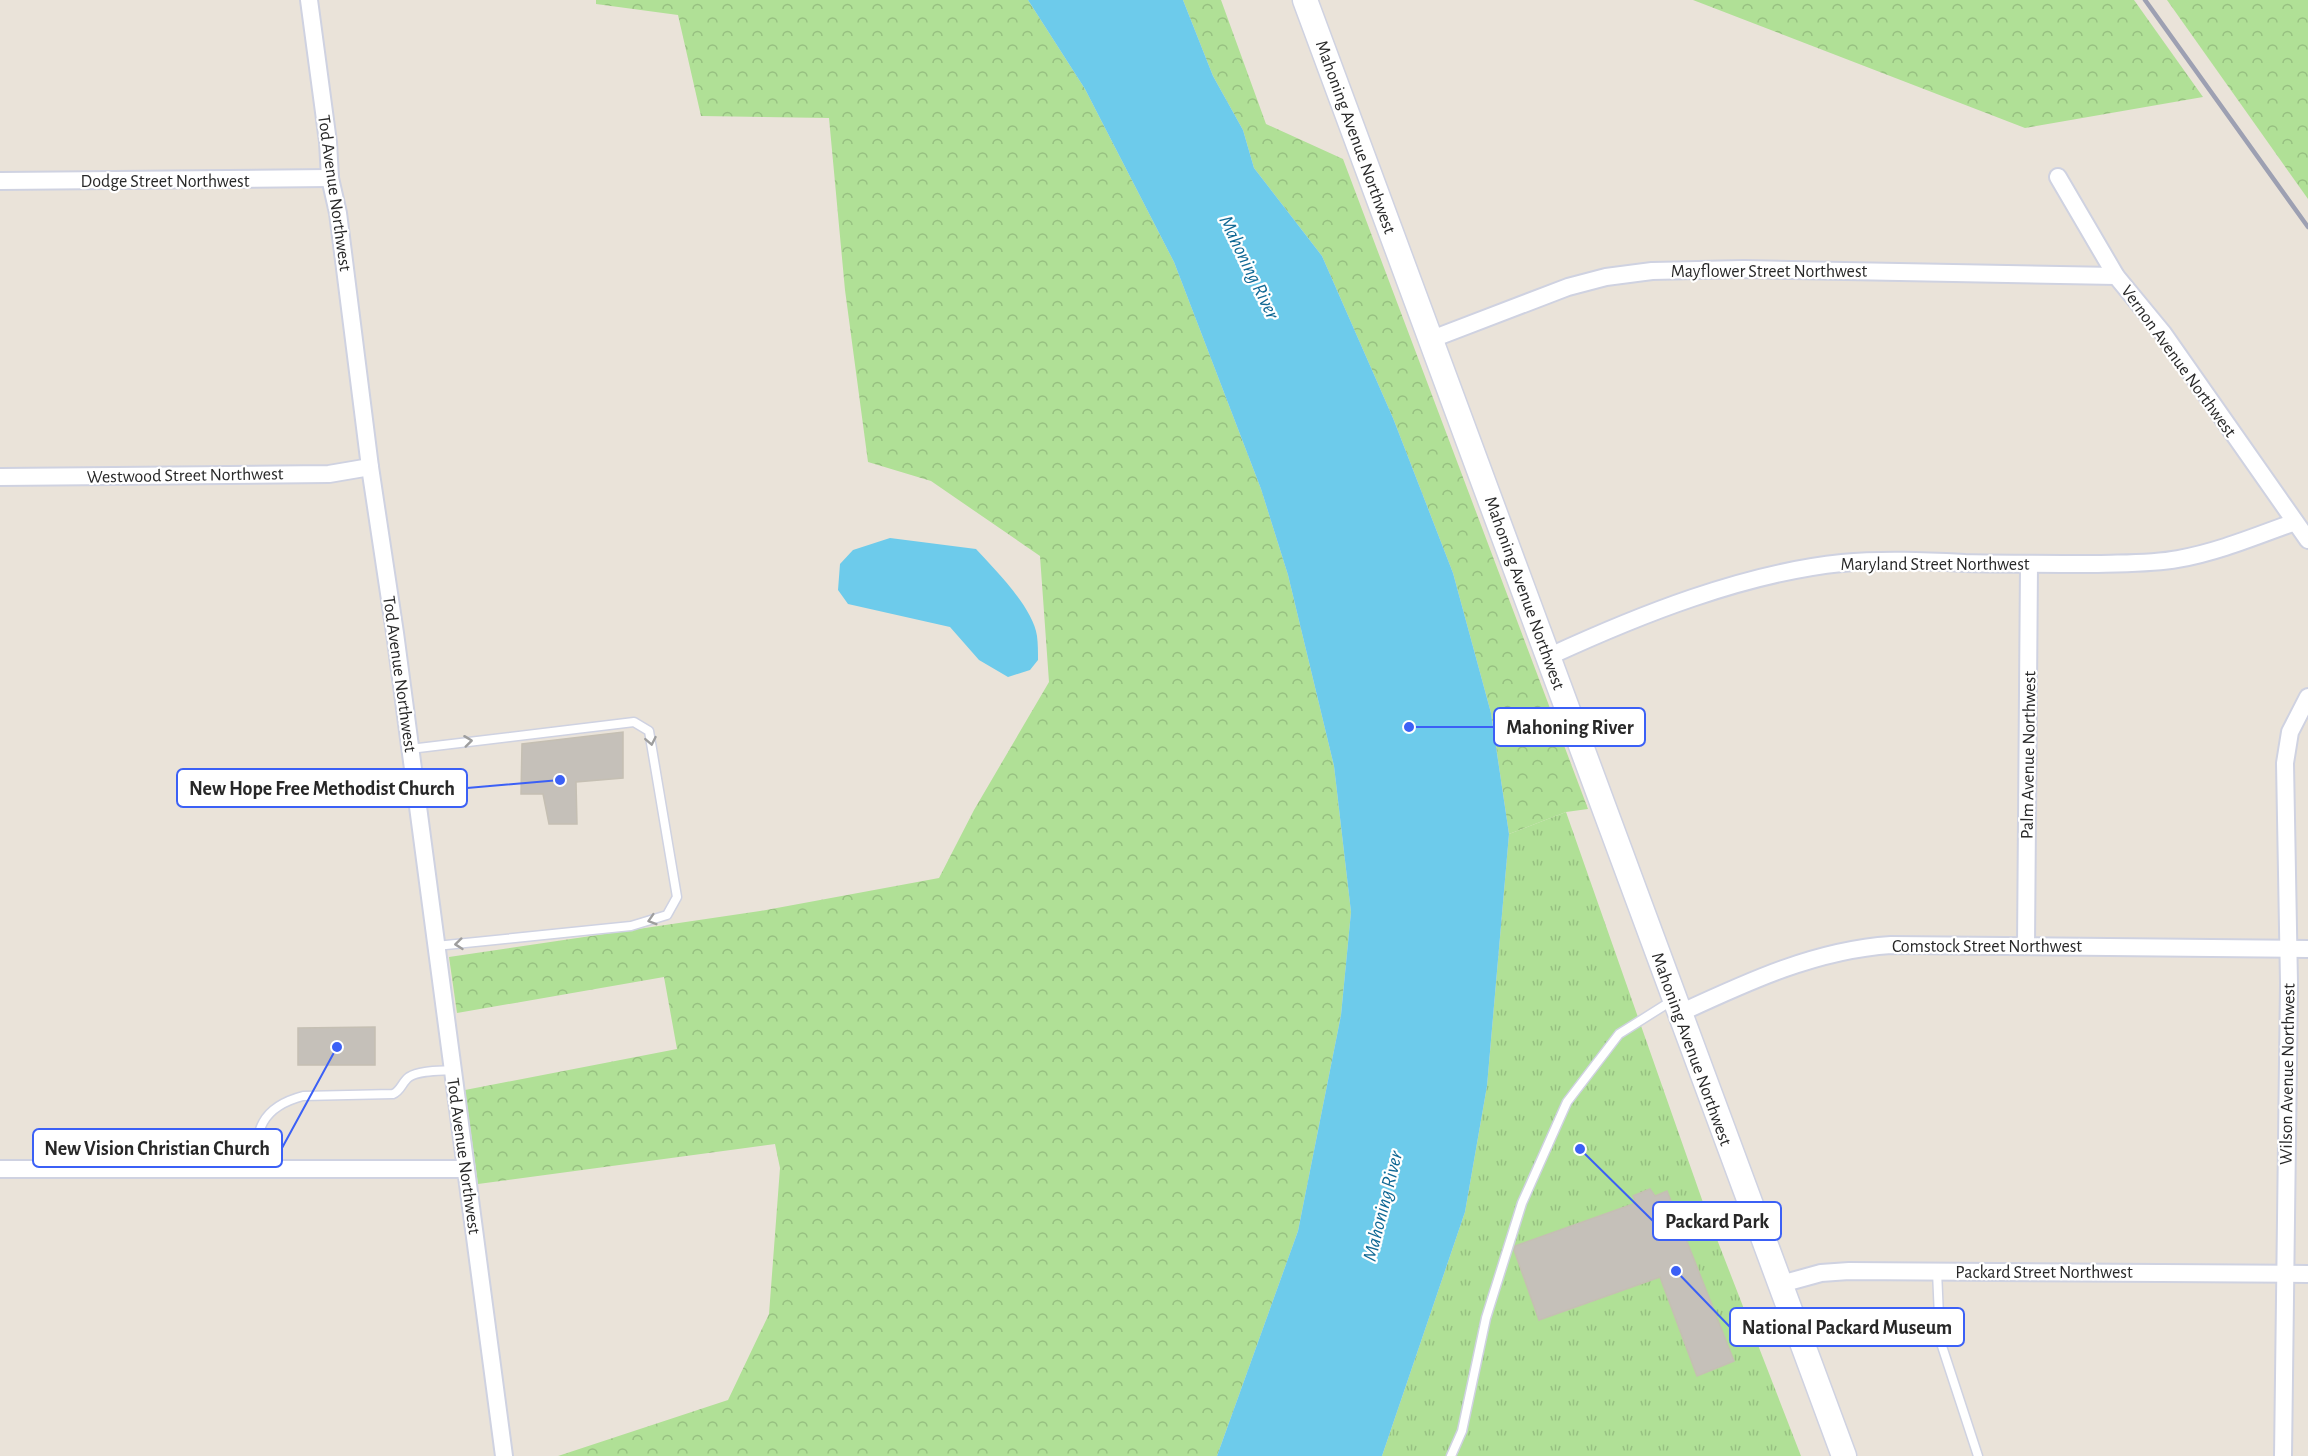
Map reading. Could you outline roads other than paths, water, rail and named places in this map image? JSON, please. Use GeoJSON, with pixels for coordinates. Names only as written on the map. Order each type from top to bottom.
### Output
{"type":"FeatureCollection","features":[{"type":"Feature","properties":{"kind":"main road","name":"Mahoning Avenue Northwest"},"geometry":{"type":"LineString","coordinates":[[1305,0],[1550,656],[1570,720],[1844,1456]]}},
{"type":"Feature","properties":{"kind":"street","name":"Tod Avenue Northwest"},"geometry":{"type":"LineString","coordinates":[[309,0],[328,142],[330,178],[338,213],[370,467],[504,1456]]}},
{"type":"Feature","properties":{"kind":"street","name":"Vernon Avenue Northwest"},"geometry":{"type":"LineString","coordinates":[[2058,177],[2116,276],[2163,333],[2308,540]]}},
{"type":"Feature","properties":{"kind":"street","name":"Dodge Street Northwest"},"geometry":{"type":"LineString","coordinates":[[0,181],[330,178]]}},
{"type":"Feature","properties":{"kind":"street","name":"Mayflower Street Northwest"},"geometry":{"type":"LineString","coordinates":[[1432,339],[1568,288],[1606,277],[1644,271],[1744,269],[2116,276]]}},
{"type":"Feature","properties":{"kind":"street","name":"Westwood Street Northwest"},"geometry":{"type":"LineString","coordinates":[[0,477],[329,474],[370,467]]}},
{"type":"Feature","properties":{"kind":"street","name":"Maryland Street Northwest"},"geometry":{"type":"LineString","coordinates":[[1550,656],[1587,639],[1738,583],[1792,570],[1845,563],[1911,561],[2029,565],[2140,563],[2178,559],[2223,548],[2295,522]]}},
{"type":"Feature","properties":{"kind":"street","name":"Palm Avenue Northwest"},"geometry":{"type":"LineString","coordinates":[[2025,946],[2029,565]]}},
{"type":"Feature","properties":{"kind":"street","name":"Wilson Avenue Northwest"},"geometry":{"type":"LineString","coordinates":[[2283,1456],[2288,949],[2285,763],[2290,732],[2308,697]]}},
{"type":"Feature","properties":{"kind":"street","name":"Comstock Street Northwest"},"geometry":{"type":"LineString","coordinates":[[1676,1007],[1730,990],[1814,958],[1857,947],[1891,945],[2308,949]]}},
{"type":"Feature","properties":{"kind":"street"},"geometry":{"type":"LineString","coordinates":[[0,1169],[466,1169]]}},
{"type":"Feature","properties":{"kind":"street","name":"Packard Street Northwest"},"geometry":{"type":"LineString","coordinates":[[1781,1284],[1821,1273],[1849,1270],[2308,1274]]}},
{"type":"Feature","properties":{"kind":"lane"},"geometry":{"type":"LineString","coordinates":[[410,749],[634,722],[649,731],[677,897],[667,915],[631,926],[436,946]]}},
{"type":"Feature","properties":{"kind":"lane"},"geometry":{"type":"LineString","coordinates":[[1451,1456],[1462,1431],[1486,1318],[1522,1203],[1567,1102],[1619,1034],[1676,1007]]}},
{"type":"Feature","properties":{"kind":"lane"},"geometry":{"type":"LineString","coordinates":[[255,1170],[255,1145],[261,1124],[273,1109],[292,1099],[303,1096],[393,1095],[399,1092],[408,1078],[416,1074],[453,1070]]}},
{"type":"Feature","properties":{"kind":"lane"},"geometry":{"type":"LineString","coordinates":[[1936,1271],[1940,1340],[1978,1456]]}},
{"type":"Feature","properties":{"kind":"water"},"geometry":{"type":"Polygon","coordinates":[[[1028,0],[1183,0],[1213,76],[1243,130],[1254,168],[1322,256],[1393,418],[1453,573],[1491,713],[1509,834],[1487,1086],[1465,1212],[1382,1456],[1217,1456],[1298,1231],[1341,1015],[1351,912],[1334,766],[1288,575],[1261,489],[1174,262],[1085,89],[1028,0]]]}},
{"type":"Feature","properties":{"kind":"water"},"geometry":{"type":"Polygon","coordinates":[[[890,538],[976,549],[1021,601],[1034,625],[1038,660],[1030,670],[1008,677],[979,660],[950,627],[848,604],[838,590],[840,564],[853,550],[890,538]]]}},
{"type":"Feature","properties":{"kind":"railway"},"geometry":{"type":"LineString","coordinates":[[2145,0],[2308,227]]}},
{"type":"Feature","properties":{"kind":"place","name":"Mahoning River"},"geometry":{"type":"Point","coordinates":[1409,727]}},
{"type":"Feature","properties":{"kind":"place","name":"New Hope Free Methodist Church"},"geometry":{"type":"Point","coordinates":[560,780]}},
{"type":"Feature","properties":{"kind":"place","name":"New Vision Christian Church"},"geometry":{"type":"Point","coordinates":[337,1047]}},
{"type":"Feature","properties":{"kind":"place","name":"Packard Park"},"geometry":{"type":"Point","coordinates":[1580,1149]}},
{"type":"Feature","properties":{"kind":"place","name":"National Packard Museum"},"geometry":{"type":"Point","coordinates":[1676,1271]}}]}
